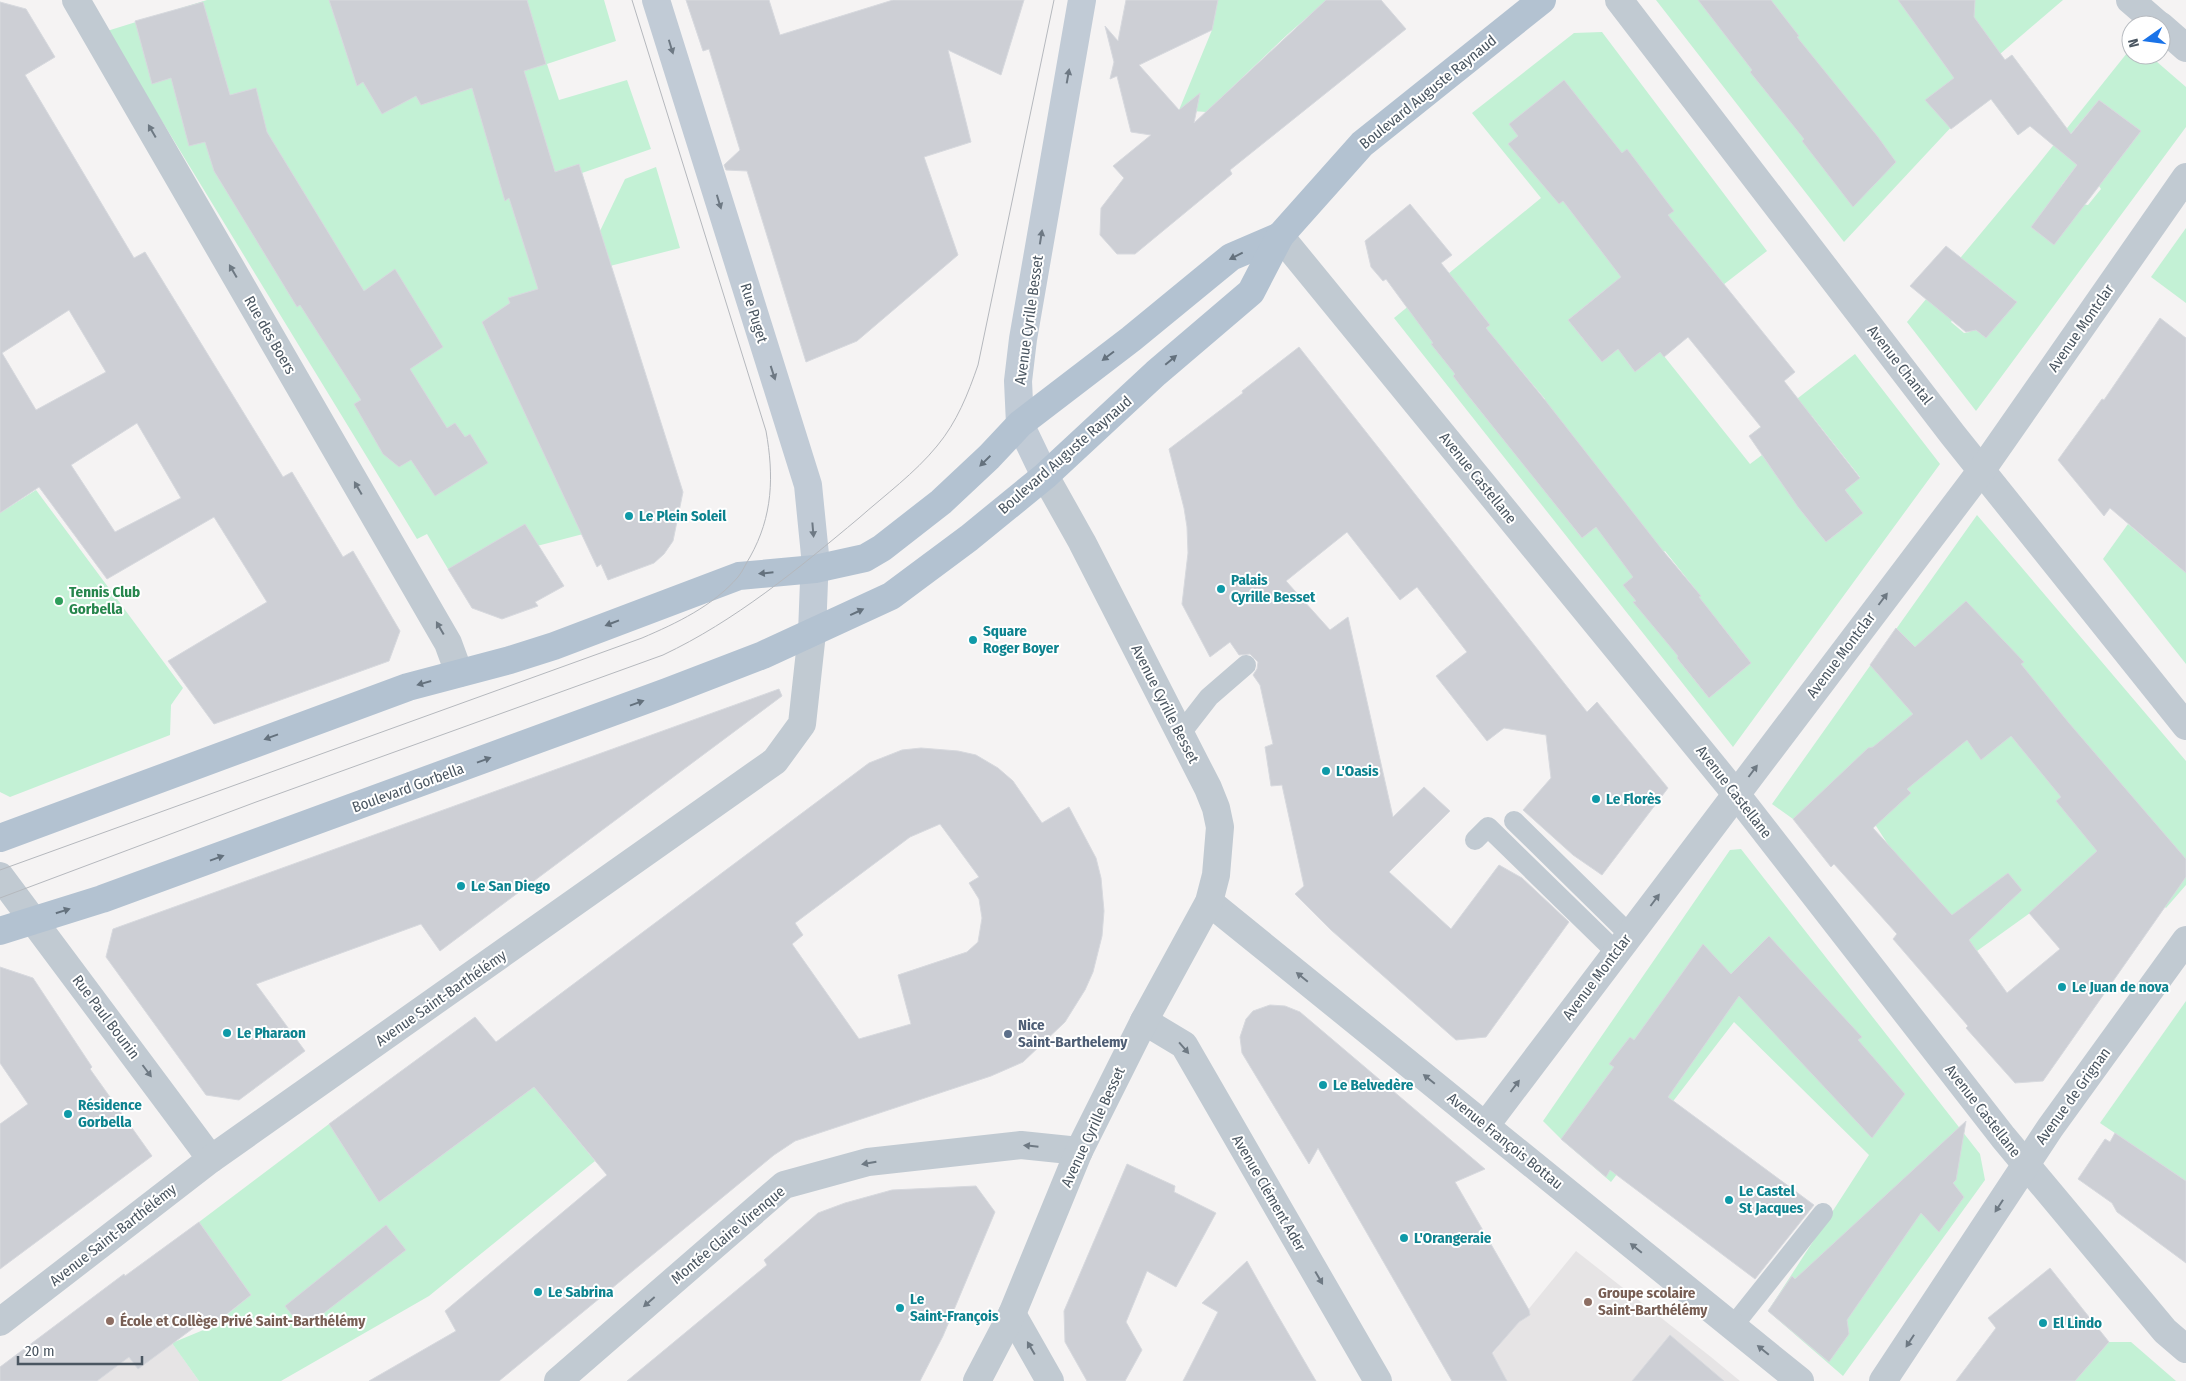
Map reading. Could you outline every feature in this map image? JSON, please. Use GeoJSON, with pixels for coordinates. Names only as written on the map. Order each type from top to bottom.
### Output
{"type":"FeatureCollection","features":[{"type":"Feature","properties":{"kind":"main road","name":"Rue Puget"},"geometry":{"type":"LineString","coordinates":[[656,0],[808,485],[815,569],[812,633]]}},
{"type":"Feature","properties":{"kind":"main road","name":"Avenue Cyrille Besset"},"geometry":{"type":"LineString","coordinates":[[1045,476],[1020,424],[1018,381],[1023,339],[1082,0]]}},
{"type":"Feature","properties":{"kind":"main road","name":"Boulevard Auguste Raynaud"},"geometry":{"type":"LineString","coordinates":[[812,633],[891,596],[969,538],[1045,476],[1156,373],[1251,292],[1280,236],[1362,144],[1542,0]]}},
{"type":"Feature","properties":{"kind":"main road","name":"Boulevard Auguste Raynaud"},"geometry":{"type":"LineString","coordinates":[[815,569],[865,558],[882,548],[941,502],[989,457],[1020,424],[1130,339],[1231,257],[1280,236]]}},
{"type":"Feature","properties":{"kind":"main road"},"geometry":{"type":"LineString","coordinates":[[0,838],[408,687],[510,660],[554,646],[739,576],[815,569]]}},
{"type":"Feature","properties":{"kind":"main road","name":"Boulevard Gorbella"},"geometry":{"type":"LineString","coordinates":[[0,931],[102,899],[440,776],[754,658],[812,633]]}},
{"type":"Feature","properties":{"kind":"street","name":"Rue des Boers"},"geometry":{"type":"LineString","coordinates":[[76,0],[448,643],[459,673]]}},
{"type":"Feature","properties":{"kind":"street","name":"Avenue Chantal"},"geometry":{"type":"LineString","coordinates":[[1619,0],[1981,471],[2186,726]]}},
{"type":"Feature","properties":{"kind":"street"},"geometry":{"type":"LineString","coordinates":[[2130,0],[2147,15]]}},
{"type":"Feature","properties":{"kind":"street"},"geometry":{"type":"LineString","coordinates":[[2171,35],[2186,48]]}},
{"type":"Feature","properties":{"kind":"street","name":"Avenue Montclar"},"geometry":{"type":"LineString","coordinates":[[1486,1125],[1981,471],[2186,177]]}},
{"type":"Feature","properties":{"kind":"street","name":"Avenue Castellane"},"geometry":{"type":"LineString","coordinates":[[1280,236],[1736,794],[2025,1165],[2165,1331],[2186,1349]]}},
{"type":"Feature","properties":{"kind":"street","name":"Avenue Cyrille Besset"},"geometry":{"type":"LineString","coordinates":[[977,1381],[1012,1314],[1079,1151],[1144,1021],[1209,902],[1216,875],[1220,827],[1216,808],[1208,788],[1181,733],[1082,542],[1045,476]]}},
{"type":"Feature","properties":{"kind":"street","name":"Avenue Saint-Barthélémy"},"geometry":{"type":"LineString","coordinates":[[0,1322],[211,1159],[775,761],[802,724],[812,633]]}},
{"type":"Feature","properties":{"kind":"street","name":"Rue Paul Bounin"},"geometry":{"type":"LineString","coordinates":[[0,876],[211,1159]]}},
{"type":"Feature","properties":{"kind":"street","name":"Avenue François Bottau"},"geometry":{"type":"LineString","coordinates":[[1209,902],[1800,1381]]}},
{"type":"Feature","properties":{"kind":"street","name":"Avenue de Grignan"},"geometry":{"type":"LineString","coordinates":[[1883,1381],[2025,1165],[2186,940]]}},
{"type":"Feature","properties":{"kind":"street","name":"Avenue Clément Ader"},"geometry":{"type":"LineString","coordinates":[[1144,1021],[1184,1045],[1378,1381]]}},
{"type":"Feature","properties":{"kind":"street","name":"Montée Claire Virenque"},"geometry":{"type":"LineString","coordinates":[[558,1381],[784,1184],[868,1162],[1021,1145],[1079,1151]]}},
{"type":"Feature","properties":{"kind":"street"},"geometry":{"type":"LineString","coordinates":[[1012,1314],[1050,1381]]}},
{"type":"Feature","properties":{"kind":"lane"},"geometry":{"type":"LineString","coordinates":[[1181,733],[1209,697],[1246,665]]}},
{"type":"Feature","properties":{"kind":"lane"},"geometry":{"type":"LineString","coordinates":[[1514,821],[1623,943]]}},
{"type":"Feature","properties":{"kind":"lane"},"geometry":{"type":"LineString","coordinates":[[1475,840],[1488,827],[1623,943]]}},
{"type":"Feature","properties":{"kind":"lane"},"geometry":{"type":"LineString","coordinates":[[1733,1326],[1823,1212]]}},
{"type":"Feature","properties":{"kind":"shaded area","name":"Groupe scolaire Saint-Barthélémy"},"geometry":{"type":"Polygon","coordinates":[[[1576,1251],[1711,1357],[1740,1381],[1470,1381],[1576,1251]]]}},
{"type":"Feature","properties":{"kind":"shaded area","name":"École et Collège Privé Saint-Barthélémy"},"geometry":{"type":"Polygon","coordinates":[[[125,1276],[199,1381],[0,1381],[0,1367],[125,1276]]]}},
{"type":"Feature","properties":{"kind":"green space"},"geometry":{"type":"Polygon","coordinates":[[[207,0],[604,0],[616,41],[547,64],[559,100],[627,80],[651,149],[582,173],[600,231],[625,179],[656,167],[680,248],[610,266],[482,322],[587,533],[448,569],[427,534],[417,539],[107,31],[207,0]]]}},
{"type":"Feature","properties":{"kind":"green space"},"geometry":{"type":"Polygon","coordinates":[[[1216,0],[1327,0],[1288,34],[1206,112],[1179,110],[1212,30],[1216,0]]]}},
{"type":"Feature","properties":{"kind":"green space"},"geometry":{"type":"Polygon","coordinates":[[[1656,0],[2063,0],[2000,54],[2005,60],[2012,55],[2052,109],[2018,135],[1991,99],[1972,113],[1969,108],[1844,242],[1656,0]]]}},
{"type":"Feature","properties":{"kind":"green space"},"geometry":{"type":"Polygon","coordinates":[[[1602,32],[1767,251],[1723,285],[1660,351],[1750,464],[1762,455],[1826,542],[1863,513],[1845,490],[1860,477],[1812,416],[1768,450],[1754,432],[1855,354],[1940,464],[1733,747],[1394,318],[1541,198],[1472,113],[1574,33],[1602,32]],[[1606,289],[1568,320],[1602,362],[1640,331],[1606,289]],[[1476,307],[1432,344],[1445,361],[1490,325],[1476,307]],[[1647,336],[1623,356],[1635,372],[1660,352],[1647,336]],[[1480,354],[1453,376],[1466,391],[1480,354]],[[1514,362],[1470,398],[1504,440],[1545,399],[1514,362]],[[1526,467],[1582,538],[1625,504],[1526,467]],[[1665,551],[1624,585],[1636,601],[1634,602],[1700,595],[1665,551]],[[1718,621],[1697,638],[1698,640],[1677,658],[1709,698],[1751,663],[1718,621]]]}},
{"type":"Feature","properties":{"kind":"green space"},"geometry":{"type":"Polygon","coordinates":[[[2121,61],[2121,65],[2161,65],[2186,87],[2186,127],[1976,411],[1907,322],[2036,167],[2121,61]],[[2099,100],[2058,149],[2077,165],[2061,186],[2081,204],[2088,205],[2101,189],[2099,186],[2141,131],[2099,100]],[[1972,267],[1957,313],[1951,322],[1964,333],[1970,332],[1972,327],[1986,338],[2016,301],[1972,267]]]}},
{"type":"Feature","properties":{"kind":"green space"},"geometry":{"type":"Polygon","coordinates":[[[2186,228],[2186,303],[2151,277],[2186,228]]]}},
{"type":"Feature","properties":{"kind":"green space","name":"Tennis Club Gorbella"},"geometry":{"type":"Polygon","coordinates":[[[36,490],[183,688],[171,705],[170,735],[10,797],[0,792],[0,513],[36,490]]]}},
{"type":"Feature","properties":{"kind":"green space"},"geometry":{"type":"Polygon","coordinates":[[[1977,515],[2186,761],[2186,885],[2166,908],[2147,892],[2030,913],[1977,951],[1891,849],[1876,826],[1793,819],[1772,804],[1977,515]]]}},
{"type":"Feature","properties":{"kind":"green space"},"geometry":{"type":"Polygon","coordinates":[[[2128,524],[2186,573],[2186,664],[2103,559],[2128,524]]]}},
{"type":"Feature","properties":{"kind":"green space"},"geometry":{"type":"Polygon","coordinates":[[[1741,849],[1980,1154],[1985,1180],[1843,1376],[1768,1311],[1869,1155],[1734,1022],[1611,1182],[1543,1121],[1730,850],[1741,849]]]}},
{"type":"Feature","properties":{"kind":"green space"},"geometry":{"type":"Polygon","coordinates":[[[2186,1001],[2186,1181],[2100,1123],[2186,1001]]]}},
{"type":"Feature","properties":{"kind":"green space"},"geometry":{"type":"Polygon","coordinates":[[[534,1087],[595,1161],[429,1296],[281,1381],[199,1381],[172,1343],[213,1326],[251,1295],[199,1222],[329,1124],[379,1202],[534,1087]]]}},
{"type":"Feature","properties":{"kind":"green space"},"geometry":{"type":"Polygon","coordinates":[[[2109,1342],[2131,1342],[2176,1381],[2075,1381],[2109,1342]]]}},
{"type":"Feature","properties":{"kind":"building"},"geometry":{"type":"Polygon","coordinates":[[[329,0],[527,0],[546,64],[524,71],[555,172],[579,164],[683,492],[673,541],[664,554],[654,563],[608,580],[601,564],[597,567],[482,322],[510,303],[508,298],[538,289],[509,198],[505,201],[472,88],[421,105],[416,96],[382,114],[363,82],[357,86],[329,0]]]}},
{"type":"Feature","properties":{"kind":"building"},"geometry":{"type":"Polygon","coordinates":[[[686,0],[769,0],[780,35],[893,0],[1024,0],[1001,75],[948,50],[971,142],[924,157],[958,255],[857,341],[806,362],[747,171],[726,170],[724,165],[740,150],[709,49],[703,51],[686,0]]]}},
{"type":"Feature","properties":{"kind":"building"},"geometry":{"type":"Polygon","coordinates":[[[1126,0],[1218,0],[1212,30],[1139,65],[1179,110],[1200,93],[1194,123],[1326,0],[1381,0],[1406,29],[1230,170],[1232,174],[1135,254],[1117,254],[1100,235],[1101,208],[1124,178],[1113,166],[1151,135],[1131,132],[1117,76],[1110,79],[1114,62],[1105,26],[1118,41],[1126,0]]]}},
{"type":"Feature","properties":{"kind":"building"},"geometry":{"type":"Polygon","coordinates":[[[1698,0],[1771,0],[1799,36],[1797,37],[1878,137],[1896,162],[1853,207],[1802,141],[1804,139],[1750,72],[1752,70],[1698,0]]]}},
{"type":"Feature","properties":{"kind":"building"},"geometry":{"type":"Polygon","coordinates":[[[1898,0],[1975,0],[1974,17],[2005,60],[2012,55],[2071,134],[2099,100],[2141,131],[2054,245],[2031,227],[2077,165],[2030,126],[2018,135],[1991,99],[1951,129],[1925,100],[1954,78],[1898,0]]]}},
{"type":"Feature","properties":{"kind":"building"},"geometry":{"type":"Polygon","coordinates":[[[0,2],[26,9],[55,57],[25,75],[134,258],[145,252],[283,477],[292,472],[343,557],[353,551],[400,631],[389,661],[214,724],[168,661],[267,602],[214,517],[107,579],[39,487],[0,513],[0,2]],[[69,310],[2,353],[36,410],[106,372],[69,310]],[[137,423],[71,465],[115,532],[181,498],[137,423]]]}},
{"type":"Feature","properties":{"kind":"building"},"geometry":{"type":"Polygon","coordinates":[[[203,2],[230,95],[256,88],[267,132],[364,291],[395,269],[443,347],[410,369],[447,428],[455,423],[465,437],[470,434],[488,463],[435,496],[411,460],[399,467],[383,454],[354,404],[361,400],[300,305],[297,307],[214,171],[205,142],[189,146],[171,78],[152,84],[135,21],[203,2]]]}},
{"type":"Feature","properties":{"kind":"building"},"geometry":{"type":"Polygon","coordinates":[[[1564,80],[1622,153],[1627,149],[1674,211],[1668,215],[1795,372],[1784,381],[1860,478],[1845,490],[1863,513],[1826,542],[1798,507],[1749,436],[1761,427],[1688,337],[1664,357],[1660,352],[1635,372],[1618,349],[1602,362],[1568,320],[1621,277],[1563,201],[1559,204],[1508,144],[1518,136],[1509,124],[1564,80]]]}},
{"type":"Feature","properties":{"kind":"building"},"geometry":{"type":"Polygon","coordinates":[[[1410,204],[1452,255],[1441,263],[1490,325],[1486,328],[1701,596],[1699,597],[1751,663],[1709,698],[1677,658],[1678,656],[1633,602],[1636,601],[1623,585],[1633,577],[1596,527],[1582,538],[1453,376],[1455,374],[1431,344],[1433,343],[1386,279],[1383,281],[1371,267],[1365,241],[1410,204]]]}},
{"type":"Feature","properties":{"kind":"building"},"geometry":{"type":"Polygon","coordinates":[[[1946,246],[2017,302],[1986,338],[1976,330],[1966,332],[1910,286],[1946,246]]]}},
{"type":"Feature","properties":{"kind":"building"},"geometry":{"type":"Polygon","coordinates":[[[2160,318],[2186,338],[2186,573],[2110,508],[2104,516],[2058,460],[2102,399],[2104,400],[2160,318]]]}},
{"type":"Feature","properties":{"kind":"building"},"geometry":{"type":"Polygon","coordinates":[[[1299,347],[1587,712],[1597,702],[1668,788],[1602,875],[1573,855],[1523,810],[1551,778],[1546,735],[1504,728],[1487,741],[1436,676],[1467,652],[1417,587],[1400,600],[1347,532],[1286,581],[1330,630],[1348,617],[1393,817],[1424,787],[1450,811],[1389,872],[1451,929],[1499,865],[1522,878],[1569,922],[1486,1037],[1456,1040],[1331,930],[1295,894],[1304,886],[1282,785],[1271,786],[1265,747],[1273,744],[1260,685],[1253,675],[1257,669],[1258,662],[1250,654],[1239,655],[1230,642],[1210,657],[1182,604],[1188,553],[1187,527],[1169,449],[1243,393],[1242,391],[1299,347]]]}},
{"type":"Feature","properties":{"kind":"building"},"geometry":{"type":"Polygon","coordinates":[[[525,524],[564,586],[535,602],[538,606],[502,619],[472,608],[448,569],[525,524]]]}},
{"type":"Feature","properties":{"kind":"building"},"geometry":{"type":"Polygon","coordinates":[[[1966,601],[2024,662],[2021,664],[2069,723],[2186,859],[2186,877],[2043,1081],[2015,1083],[1966,1028],[1968,1026],[1893,939],[1897,934],[1834,864],[1831,867],[1793,819],[1868,748],[1873,747],[1913,714],[1870,665],[1896,628],[1915,647],[1966,601]],[[2011,736],[1981,760],[1967,740],[1907,789],[1911,793],[1873,828],[1952,915],[2008,873],[2022,890],[1969,940],[2007,993],[2060,949],[2029,913],[2097,851],[2056,801],[2061,797],[2011,736]]]}},
{"type":"Feature","properties":{"kind":"building"},"geometry":{"type":"Polygon","coordinates":[[[779,689],[782,696],[440,951],[421,924],[256,984],[305,1051],[239,1100],[206,1095],[106,957],[113,929],[779,689]]]}},
{"type":"Feature","properties":{"kind":"building"},"geometry":{"type":"Polygon","coordinates":[[[921,748],[958,751],[976,755],[998,768],[1013,781],[1042,823],[1069,807],[1096,858],[1101,878],[1104,911],[1102,936],[1093,972],[1085,990],[1065,1022],[1023,1062],[991,1076],[795,1141],[774,1155],[499,1381],[369,1381],[456,1331],[445,1311],[607,1175],[534,1087],[379,1202],[329,1124],[475,1017],[496,1042],[869,763],[902,750],[921,748]],[[940,824],[910,837],[795,923],[803,935],[792,944],[859,1039],[911,1024],[898,975],[967,952],[978,942],[982,918],[979,899],[969,883],[979,877],[940,824]]]}},
{"type":"Feature","properties":{"kind":"building"},"geometry":{"type":"Polygon","coordinates":[[[1769,936],[1862,1037],[1858,1040],[1905,1094],[1872,1138],[1739,996],[1668,1097],[1814,1205],[1755,1279],[1610,1170],[1606,1177],[1561,1139],[1614,1067],[1609,1064],[1630,1037],[1634,1040],[1703,944],[1731,974],[1769,936]]]}},
{"type":"Feature","properties":{"kind":"building","name":"Résidence Gorbella"},"geometry":{"type":"Polygon","coordinates":[[[0,967],[33,978],[92,1067],[90,1069],[152,1156],[0,1269],[0,1124],[28,1104],[0,1063],[0,967]]]}},
{"type":"Feature","properties":{"kind":"building"},"geometry":{"type":"Polygon","coordinates":[[[1270,1005],[1285,1006],[1300,1012],[1485,1169],[1455,1182],[1529,1310],[1530,1315],[1519,1322],[1492,1353],[1507,1381],[1452,1381],[1318,1148],[1309,1164],[1242,1053],[1240,1037],[1246,1019],[1253,1011],[1270,1005]]]}},
{"type":"Feature","properties":{"kind":"building"},"geometry":{"type":"Polygon","coordinates":[[[1966,1121],[1956,1180],[1953,1183],[1964,1197],[1939,1232],[1921,1213],[1847,1320],[1849,1334],[1829,1362],[1768,1311],[1792,1276],[1795,1279],[1966,1121]]]}},
{"type":"Feature","properties":{"kind":"building"},"geometry":{"type":"Polygon","coordinates":[[[2115,1133],[2186,1181],[2186,1263],[2117,1212],[2112,1203],[2078,1179],[2105,1139],[2110,1142],[2115,1133]]]}},
{"type":"Feature","properties":{"kind":"building"},"geometry":{"type":"Polygon","coordinates":[[[1127,1164],[1175,1186],[1174,1192],[1216,1213],[1176,1287],[1147,1271],[1126,1322],[1142,1350],[1125,1381],[1087,1381],[1065,1342],[1064,1311],[1127,1164]]]}},
{"type":"Feature","properties":{"kind":"building"},"geometry":{"type":"Polygon","coordinates":[[[976,1186],[995,1212],[943,1336],[920,1381],[627,1381],[767,1265],[764,1260],[818,1213],[845,1203],[892,1190],[976,1186]]]}},
{"type":"Feature","properties":{"kind":"building"},"geometry":{"type":"Polygon","coordinates":[[[199,1222],[251,1295],[212,1326],[207,1318],[138,1369],[129,1357],[97,1381],[0,1381],[0,1367],[124,1274],[125,1276],[199,1222]]]}},
{"type":"Feature","properties":{"kind":"building"},"geometry":{"type":"Polygon","coordinates":[[[386,1225],[406,1250],[303,1329],[285,1306],[386,1225]]]}},
{"type":"Feature","properties":{"kind":"building"},"geometry":{"type":"Polygon","coordinates":[[[1247,1261],[1316,1381],[1183,1381],[1218,1312],[1202,1303],[1247,1261]]]}},
{"type":"Feature","properties":{"kind":"building","name":"El Lindo"},"geometry":{"type":"Polygon","coordinates":[[[2050,1268],[2109,1342],[2075,1381],[1956,1381],[1996,1328],[1988,1318],[2050,1268]]]}},
{"type":"Feature","properties":{"kind":"building"},"geometry":{"type":"Polygon","coordinates":[[[1670,1335],[1724,1381],[1632,1381],[1670,1335]]]}},
{"type":"Feature","properties":{"kind":"tram line"},"geometry":{"type":"LineString","coordinates":[[0,870],[642,638],[694,613],[717,597],[740,575],[758,542],[770,496],[771,480],[766,431],[632,0]]}},
{"type":"Feature","properties":{"kind":"tram line"},"geometry":{"type":"LineString","coordinates":[[0,898],[256,802],[663,655],[715,626],[765,593],[813,556],[889,492],[919,465],[944,437],[961,407],[978,365],[1054,0]]}},
{"type":"Feature","properties":{"kind":"place","name":"Le Plein Soleil"},"geometry":{"type":"Point","coordinates":[629,516]}},
{"type":"Feature","properties":{"kind":"place","name":"Palais Cyrille Besset"},"geometry":{"type":"Point","coordinates":[1221,589]}},
{"type":"Feature","properties":{"kind":"place","name":"Tennis Club Gorbella"},"geometry":{"type":"Point","coordinates":[59,601]}},
{"type":"Feature","properties":{"kind":"place","name":"Square Roger Boyer"},"geometry":{"type":"Point","coordinates":[973,640]}},
{"type":"Feature","properties":{"kind":"place","name":"L'Oasis"},"geometry":{"type":"Point","coordinates":[1326,771]}},
{"type":"Feature","properties":{"kind":"place","name":"Le Florès"},"geometry":{"type":"Point","coordinates":[1596,799]}},
{"type":"Feature","properties":{"kind":"place","name":"Le San Diego"},"geometry":{"type":"Point","coordinates":[461,886]}},
{"type":"Feature","properties":{"kind":"place","name":"Le Juan de nova"},"geometry":{"type":"Point","coordinates":[2062,987]}},
{"type":"Feature","properties":{"kind":"place","name":"Le Pharaon"},"geometry":{"type":"Point","coordinates":[227,1033]}},
{"type":"Feature","properties":{"kind":"place","name":"Nice Saint-Barthelemy"},"geometry":{"type":"Point","coordinates":[1008,1034]}},
{"type":"Feature","properties":{"kind":"place","name":"Le Belvedère"},"geometry":{"type":"Point","coordinates":[1323,1085]}},
{"type":"Feature","properties":{"kind":"place","name":"Résidence Gorbella"},"geometry":{"type":"Point","coordinates":[68,1114]}},
{"type":"Feature","properties":{"kind":"place","name":"Le Castel St Jacques"},"geometry":{"type":"Point","coordinates":[1729,1200]}},
{"type":"Feature","properties":{"kind":"place","name":"L'Orangeraie"},"geometry":{"type":"Point","coordinates":[1404,1238]}},
{"type":"Feature","properties":{"kind":"place","name":"Le Sabrina"},"geometry":{"type":"Point","coordinates":[538,1292]}},
{"type":"Feature","properties":{"kind":"place","name":"Groupe scolaire Saint-Barthélémy"},"geometry":{"type":"Point","coordinates":[1588,1302]}},
{"type":"Feature","properties":{"kind":"place","name":"Le Saint-François"},"geometry":{"type":"Point","coordinates":[900,1308]}},
{"type":"Feature","properties":{"kind":"place","name":"École et Collège Privé Saint-Barthélémy"},"geometry":{"type":"Point","coordinates":[110,1321]}},
{"type":"Feature","properties":{"kind":"place","name":"El Lindo"},"geometry":{"type":"Point","coordinates":[2043,1323]}}]}
